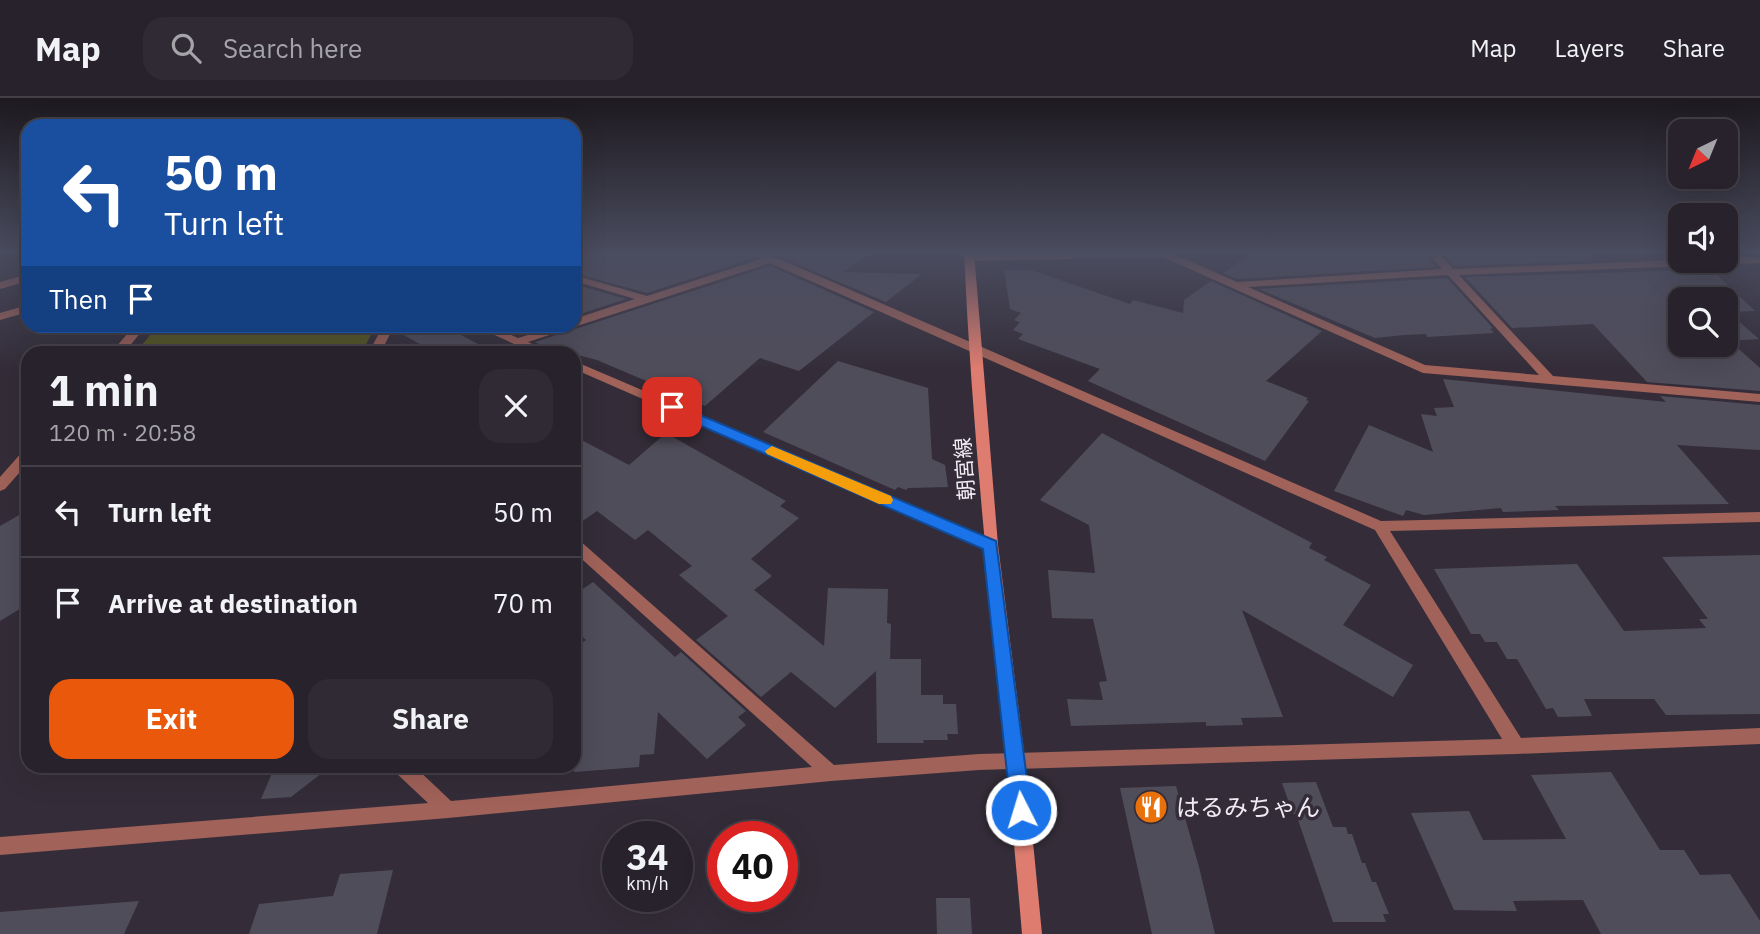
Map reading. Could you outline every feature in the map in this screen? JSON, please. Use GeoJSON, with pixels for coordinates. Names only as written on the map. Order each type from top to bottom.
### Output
{"type":"FeatureCollection","features":[{"type":"Feature","properties":{"kind":"street"},"geometry":{"type":"LineString","coordinates":[[619,291],[647,299]]}},
{"type":"Feature","properties":{"kind":"street"},"geometry":{"type":"LineString","coordinates":[[581,321],[672,291]]}},
{"type":"Feature","properties":{"kind":"street"},"geometry":{"type":"LineString","coordinates":[[846,291],[1380,526],[1760,517]]}},
{"type":"Feature","properties":{"kind":"street","name":"朝宮線"},"geometry":{"type":"LineString","coordinates":[[973,291],[991,545],[1016,760],[1032,934]]}},
{"type":"Feature","properties":{"kind":"street"},"geometry":{"type":"LineString","coordinates":[[1251,291],[1423,369],[1760,398]]}},
{"type":"Feature","properties":{"kind":"street"},"geometry":{"type":"LineString","coordinates":[[1467,291],[1549,379]]}},
{"type":"Feature","properties":{"kind":"street"},"geometry":{"type":"LineString","coordinates":[[0,317],[21,310]]}},
{"type":"Feature","properties":{"kind":"street"},"geometry":{"type":"LineString","coordinates":[[499,333],[530,346]]}},
{"type":"Feature","properties":{"kind":"street"},"geometry":{"type":"LineString","coordinates":[[519,341],[545,333]]}},
{"type":"Feature","properties":{"kind":"street"},"geometry":{"type":"LineString","coordinates":[[581,368],[991,545]]}},
{"type":"Feature","properties":{"kind":"street"},"geometry":{"type":"LineString","coordinates":[[0,486],[21,462]]}},
{"type":"Feature","properties":{"kind":"street"},"geometry":{"type":"LineString","coordinates":[[1380,526],[1516,747]]}},
{"type":"Feature","properties":{"kind":"street"},"geometry":{"type":"LineString","coordinates":[[581,550],[831,773]]}},
{"type":"Feature","properties":{"kind":"street"},"geometry":{"type":"LineString","coordinates":[[0,846],[448,810],[831,773],[1016,760],[1516,747],[1760,736]]}},
{"type":"Feature","properties":{"kind":"street"},"geometry":{"type":"LineString","coordinates":[[408,773],[448,810]]}},
{"type":"Feature","properties":{"kind":"shaded area"},"geometry":{"type":"Polygon","coordinates":[[[152,333],[372,333],[365,346],[141,346],[152,333]]]}},
{"type":"Feature","properties":{"kind":"building"},"geometry":{"type":"Polygon","coordinates":[[[581,291],[598,291],[626,299],[581,314],[581,291]]]}},
{"type":"Feature","properties":{"kind":"building"},"geometry":{"type":"Polygon","coordinates":[[[693,291],[827,291],[874,312],[799,371],[760,358],[705,406],[597,360],[581,356],[581,346],[542,346],[535,342],[563,333],[581,333],[581,327],[693,291]]]}},
{"type":"Feature","properties":{"kind":"building"},"geometry":{"type":"Polygon","coordinates":[[[860,291],[900,291],[886,302],[860,291]]]}},
{"type":"Feature","properties":{"kind":"building"},"geometry":{"type":"Polygon","coordinates":[[[1007,291],[1092,291],[1130,304],[1133,300],[1183,313],[1184,300],[1197,291],[1233,291],[1322,331],[1266,381],[1308,398],[1306,400],[1309,401],[1265,461],[1088,381],[1100,369],[1018,339],[1023,334],[1013,330],[1020,322],[1014,320],[1021,313],[1010,309],[1007,291]]]}},
{"type":"Feature","properties":{"kind":"building"},"geometry":{"type":"Polygon","coordinates":[[[1264,291],[1459,291],[1493,328],[1490,329],[1494,333],[1375,338],[1264,291]]]}},
{"type":"Feature","properties":{"kind":"building"},"geometry":{"type":"Polygon","coordinates":[[[1478,291],[1668,291],[1668,357],[1738,357],[1738,348],[1760,368],[1760,391],[1647,382],[1593,324],[1512,328],[1478,291]]]}},
{"type":"Feature","properties":{"kind":"building"},"geometry":{"type":"Polygon","coordinates":[[[1738,295],[1755,311],[1738,312],[1738,295]]]}},
{"type":"Feature","properties":{"kind":"building"},"geometry":{"type":"Polygon","coordinates":[[[1738,321],[1759,339],[1738,340],[1738,321]]]}},
{"type":"Feature","properties":{"kind":"building"},"geometry":{"type":"Polygon","coordinates":[[[400,333],[458,333],[481,346],[423,346],[400,333]]]}},
{"type":"Feature","properties":{"kind":"building"},"geometry":{"type":"Polygon","coordinates":[[[838,361],[928,388],[932,459],[945,465],[948,487],[906,490],[898,487],[895,490],[763,432],[838,361]]]}},
{"type":"Feature","properties":{"kind":"building"},"geometry":{"type":"Polygon","coordinates":[[[1443,379],[1666,402],[1660,396],[1760,405],[1760,450],[1677,445],[1729,504],[1555,506],[1559,510],[1503,512],[1501,508],[1424,515],[1406,510],[1403,516],[1334,491],[1369,425],[1433,452],[1421,414],[1437,416],[1434,408],[1454,407],[1443,379]]]}},
{"type":"Feature","properties":{"kind":"building"},"geometry":{"type":"Polygon","coordinates":[[[666,433],[786,501],[780,506],[799,518],[751,559],[772,576],[754,590],[824,646],[828,588],[888,589],[890,659],[921,659],[921,695],[943,695],[943,704],[956,704],[958,734],[947,734],[948,740],[923,740],[924,743],[877,743],[876,671],[835,708],[791,672],[761,697],[696,640],[728,616],[679,575],[692,566],[648,530],[635,540],[597,511],[581,522],[581,440],[629,465],[666,433]]]}},
{"type":"Feature","properties":{"kind":"building"},"geometry":{"type":"Polygon","coordinates":[[[1102,433],[1312,543],[1309,548],[1327,557],[1324,560],[1371,585],[1343,625],[1413,665],[1393,697],[1242,610],[1283,717],[1241,718],[1243,725],[1206,726],[1206,722],[1071,726],[1067,699],[1103,700],[1099,682],[1107,681],[1093,619],[1052,618],[1048,570],[1095,573],[1089,525],[1040,500],[1102,433]]]}},
{"type":"Feature","properties":{"kind":"building"},"geometry":{"type":"Polygon","coordinates":[[[21,514],[21,608],[0,621],[0,526],[21,514]]]}},
{"type":"Feature","properties":{"kind":"building"},"geometry":{"type":"Polygon","coordinates":[[[1760,555],[1760,714],[1666,715],[1654,699],[1584,699],[1592,716],[1558,717],[1553,708],[1546,709],[1517,659],[1507,659],[1497,642],[1485,642],[1480,634],[1471,634],[1434,569],[1577,564],[1624,631],[1706,628],[1699,619],[1708,619],[1662,557],[1760,555]]]}},
{"type":"Feature","properties":{"kind":"building"},"geometry":{"type":"Polygon","coordinates":[[[593,582],[675,657],[681,652],[746,711],[738,717],[746,725],[707,759],[658,712],[654,754],[640,755],[639,767],[581,771],[581,644],[586,640],[581,635],[581,590],[593,582]]]}},
{"type":"Feature","properties":{"kind":"building"},"geometry":{"type":"Polygon","coordinates":[[[1611,772],[1660,850],[1684,850],[1700,875],[1730,874],[1760,921],[1760,934],[1601,934],[1583,900],[1513,901],[1517,911],[1454,910],[1411,813],[1469,811],[1483,840],[1566,839],[1531,775],[1611,772]]]}},
{"type":"Feature","properties":{"kind":"building"},"geometry":{"type":"Polygon","coordinates":[[[272,773],[322,773],[291,797],[261,799],[272,773]]]}},
{"type":"Feature","properties":{"kind":"building"},"geometry":{"type":"Polygon","coordinates":[[[1316,782],[1333,827],[1346,827],[1348,834],[1352,834],[1362,863],[1365,863],[1372,882],[1376,882],[1389,914],[1383,914],[1386,922],[1333,922],[1296,814],[1293,814],[1282,783],[1316,782]]]}},
{"type":"Feature","properties":{"kind":"building"},"geometry":{"type":"Polygon","coordinates":[[[1176,786],[1215,934],[1152,934],[1120,788],[1176,786]]]}},
{"type":"Feature","properties":{"kind":"building"},"geometry":{"type":"Polygon","coordinates":[[[393,870],[377,934],[249,934],[259,904],[333,896],[340,874],[393,870]]]}},
{"type":"Feature","properties":{"kind":"building"},"geometry":{"type":"Polygon","coordinates":[[[936,898],[970,898],[972,934],[937,934],[936,898]]]}},
{"type":"Feature","properties":{"kind":"building"},"geometry":{"type":"Polygon","coordinates":[[[139,901],[124,934],[0,934],[0,912],[139,901]]]}},
{"type":"Feature","properties":{"kind":"slow traffic"},"geometry":{"type":"LineString","coordinates":[[772,451],[885,500]]}},
{"type":"Feature","properties":{"kind":"place","name":"はるみちゃん"},"geometry":{"type":"Point","coordinates":[1151,807]}},
{"type":"Feature","properties":{"kind":"route"},"geometry":{"type":"LineString","coordinates":[[672,407],[991,545],[1021,810]]}}]}
